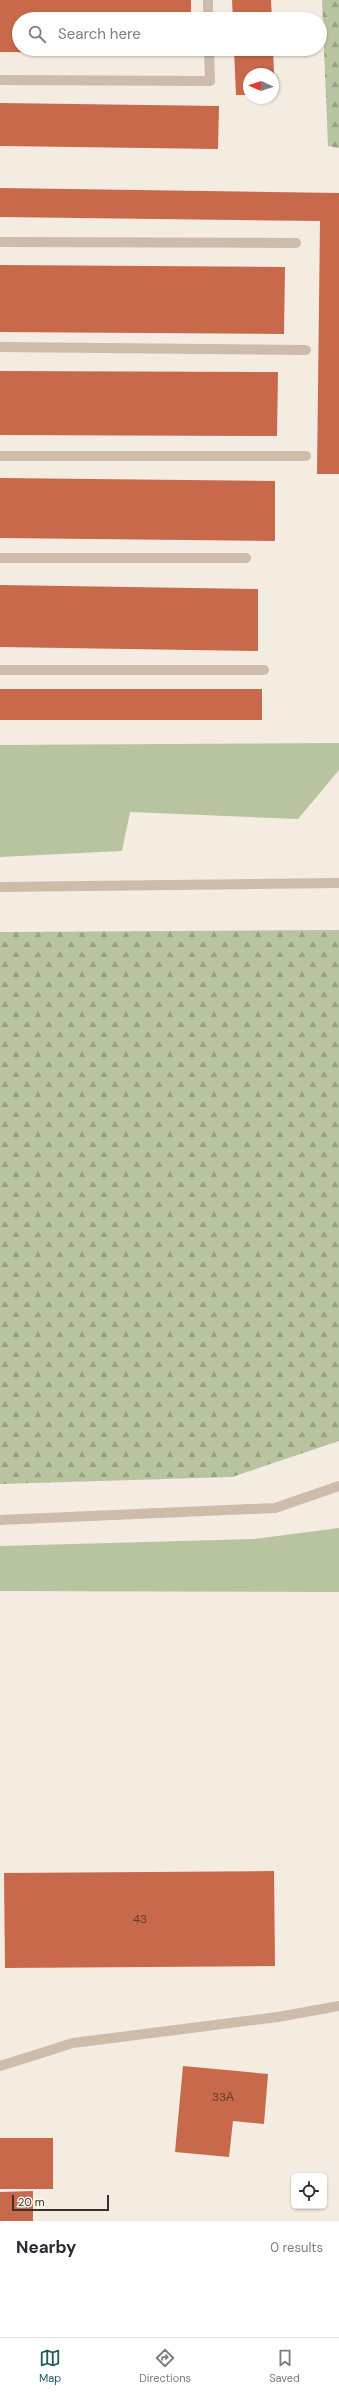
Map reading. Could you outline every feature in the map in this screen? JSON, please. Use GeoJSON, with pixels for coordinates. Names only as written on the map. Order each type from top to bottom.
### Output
{"type":"FeatureCollection","features":[{"type":"Feature","properties":{"kind":"street"},"geometry":{"type":"LineString","coordinates":[[208,0],[208,12]]}},
{"type":"Feature","properties":{"kind":"street"},"geometry":{"type":"LineString","coordinates":[[0,80],[210,81],[209,56]]}},
{"type":"Feature","properties":{"kind":"street"},"geometry":{"type":"LineString","coordinates":[[0,242],[296,243]]}},
{"type":"Feature","properties":{"kind":"street"},"geometry":{"type":"LineString","coordinates":[[0,346],[306,350]]}},
{"type":"Feature","properties":{"kind":"street"},"geometry":{"type":"LineString","coordinates":[[0,456],[306,456]]}},
{"type":"Feature","properties":{"kind":"street"},"geometry":{"type":"LineString","coordinates":[[0,558],[246,558]]}},
{"type":"Feature","properties":{"kind":"street"},"geometry":{"type":"LineString","coordinates":[[0,670],[264,670]]}},
{"type":"Feature","properties":{"kind":"street"},"geometry":{"type":"LineString","coordinates":[[0,887],[339,883]]}},
{"type":"Feature","properties":{"kind":"street"},"geometry":{"type":"LineString","coordinates":[[0,1520],[275,1508],[339,1486]]}},
{"type":"Feature","properties":{"kind":"street"},"geometry":{"type":"LineString","coordinates":[[0,2066],[73,2043],[278,2017],[339,2006]]}},
{"type":"Feature","properties":{"kind":"green space"},"geometry":{"type":"Polygon","coordinates":[[[322,0],[339,0],[339,148],[328,146],[324,56],[327,56],[327,12],[322,12],[322,0]]]}},
{"type":"Feature","properties":{"kind":"green space"},"geometry":{"type":"Polygon","coordinates":[[[339,743],[339,770],[298,819],[130,812],[122,851],[0,857],[0,745],[339,743]]]}},
{"type":"Feature","properties":{"kind":"green space"},"geometry":{"type":"Polygon","coordinates":[[[339,930],[339,1441],[232,1477],[0,1484],[0,932],[339,930]]]}},
{"type":"Feature","properties":{"kind":"green space"},"geometry":{"type":"Polygon","coordinates":[[[339,1528],[339,1592],[0,1591],[0,1546],[254,1539],[339,1528]]]}},
{"type":"Feature","properties":{"kind":"building"},"geometry":{"type":"Polygon","coordinates":[[[0,0],[191,0],[191,12],[12,12],[12,52],[0,52],[0,0]]]}},
{"type":"Feature","properties":{"kind":"building"},"geometry":{"type":"Polygon","coordinates":[[[232,0],[271,0],[272,12],[233,12],[232,0]]]}},
{"type":"Feature","properties":{"kind":"building"},"geometry":{"type":"Polygon","coordinates":[[[234,56],[273,56],[274,68],[243,68],[243,95],[236,95],[234,56]]]}},
{"type":"Feature","properties":{"kind":"building"},"geometry":{"type":"Polygon","coordinates":[[[0,103],[219,106],[218,149],[0,146],[0,103]]]}},
{"type":"Feature","properties":{"kind":"building"},"geometry":{"type":"Polygon","coordinates":[[[0,188],[339,193],[339,474],[317,474],[320,221],[0,217],[0,188]]]}},
{"type":"Feature","properties":{"kind":"building"},"geometry":{"type":"Polygon","coordinates":[[[0,265],[285,267],[284,334],[0,332],[0,265]]]}},
{"type":"Feature","properties":{"kind":"building"},"geometry":{"type":"Polygon","coordinates":[[[0,371],[278,372],[277,436],[0,435],[0,371]]]}},
{"type":"Feature","properties":{"kind":"building"},"geometry":{"type":"Polygon","coordinates":[[[0,478],[275,481],[275,541],[0,538],[0,478]]]}},
{"type":"Feature","properties":{"kind":"building"},"geometry":{"type":"Polygon","coordinates":[[[0,585],[258,589],[258,651],[0,647],[0,585]]]}},
{"type":"Feature","properties":{"kind":"building"},"geometry":{"type":"Polygon","coordinates":[[[0,689],[262,689],[262,720],[0,720],[0,689]]]}},
{"type":"Feature","properties":{"kind":"building"},"geometry":{"type":"Polygon","coordinates":[[[274,1871],[275,1966],[5,1968],[4,1873],[274,1871]]]}},
{"type":"Feature","properties":{"kind":"building"},"geometry":{"type":"Polygon","coordinates":[[[183,2066],[268,2074],[264,2124],[233,2121],[229,2157],[175,2152],[183,2066]]]}},
{"type":"Feature","properties":{"kind":"building"},"geometry":{"type":"Polygon","coordinates":[[[0,2138],[53,2138],[53,2189],[0,2189],[0,2138]]]}},
{"type":"Feature","properties":{"kind":"building"},"geometry":{"type":"Polygon","coordinates":[[[33,2191],[33,2221],[0,2221],[0,2192],[33,2191]]]}}]}
